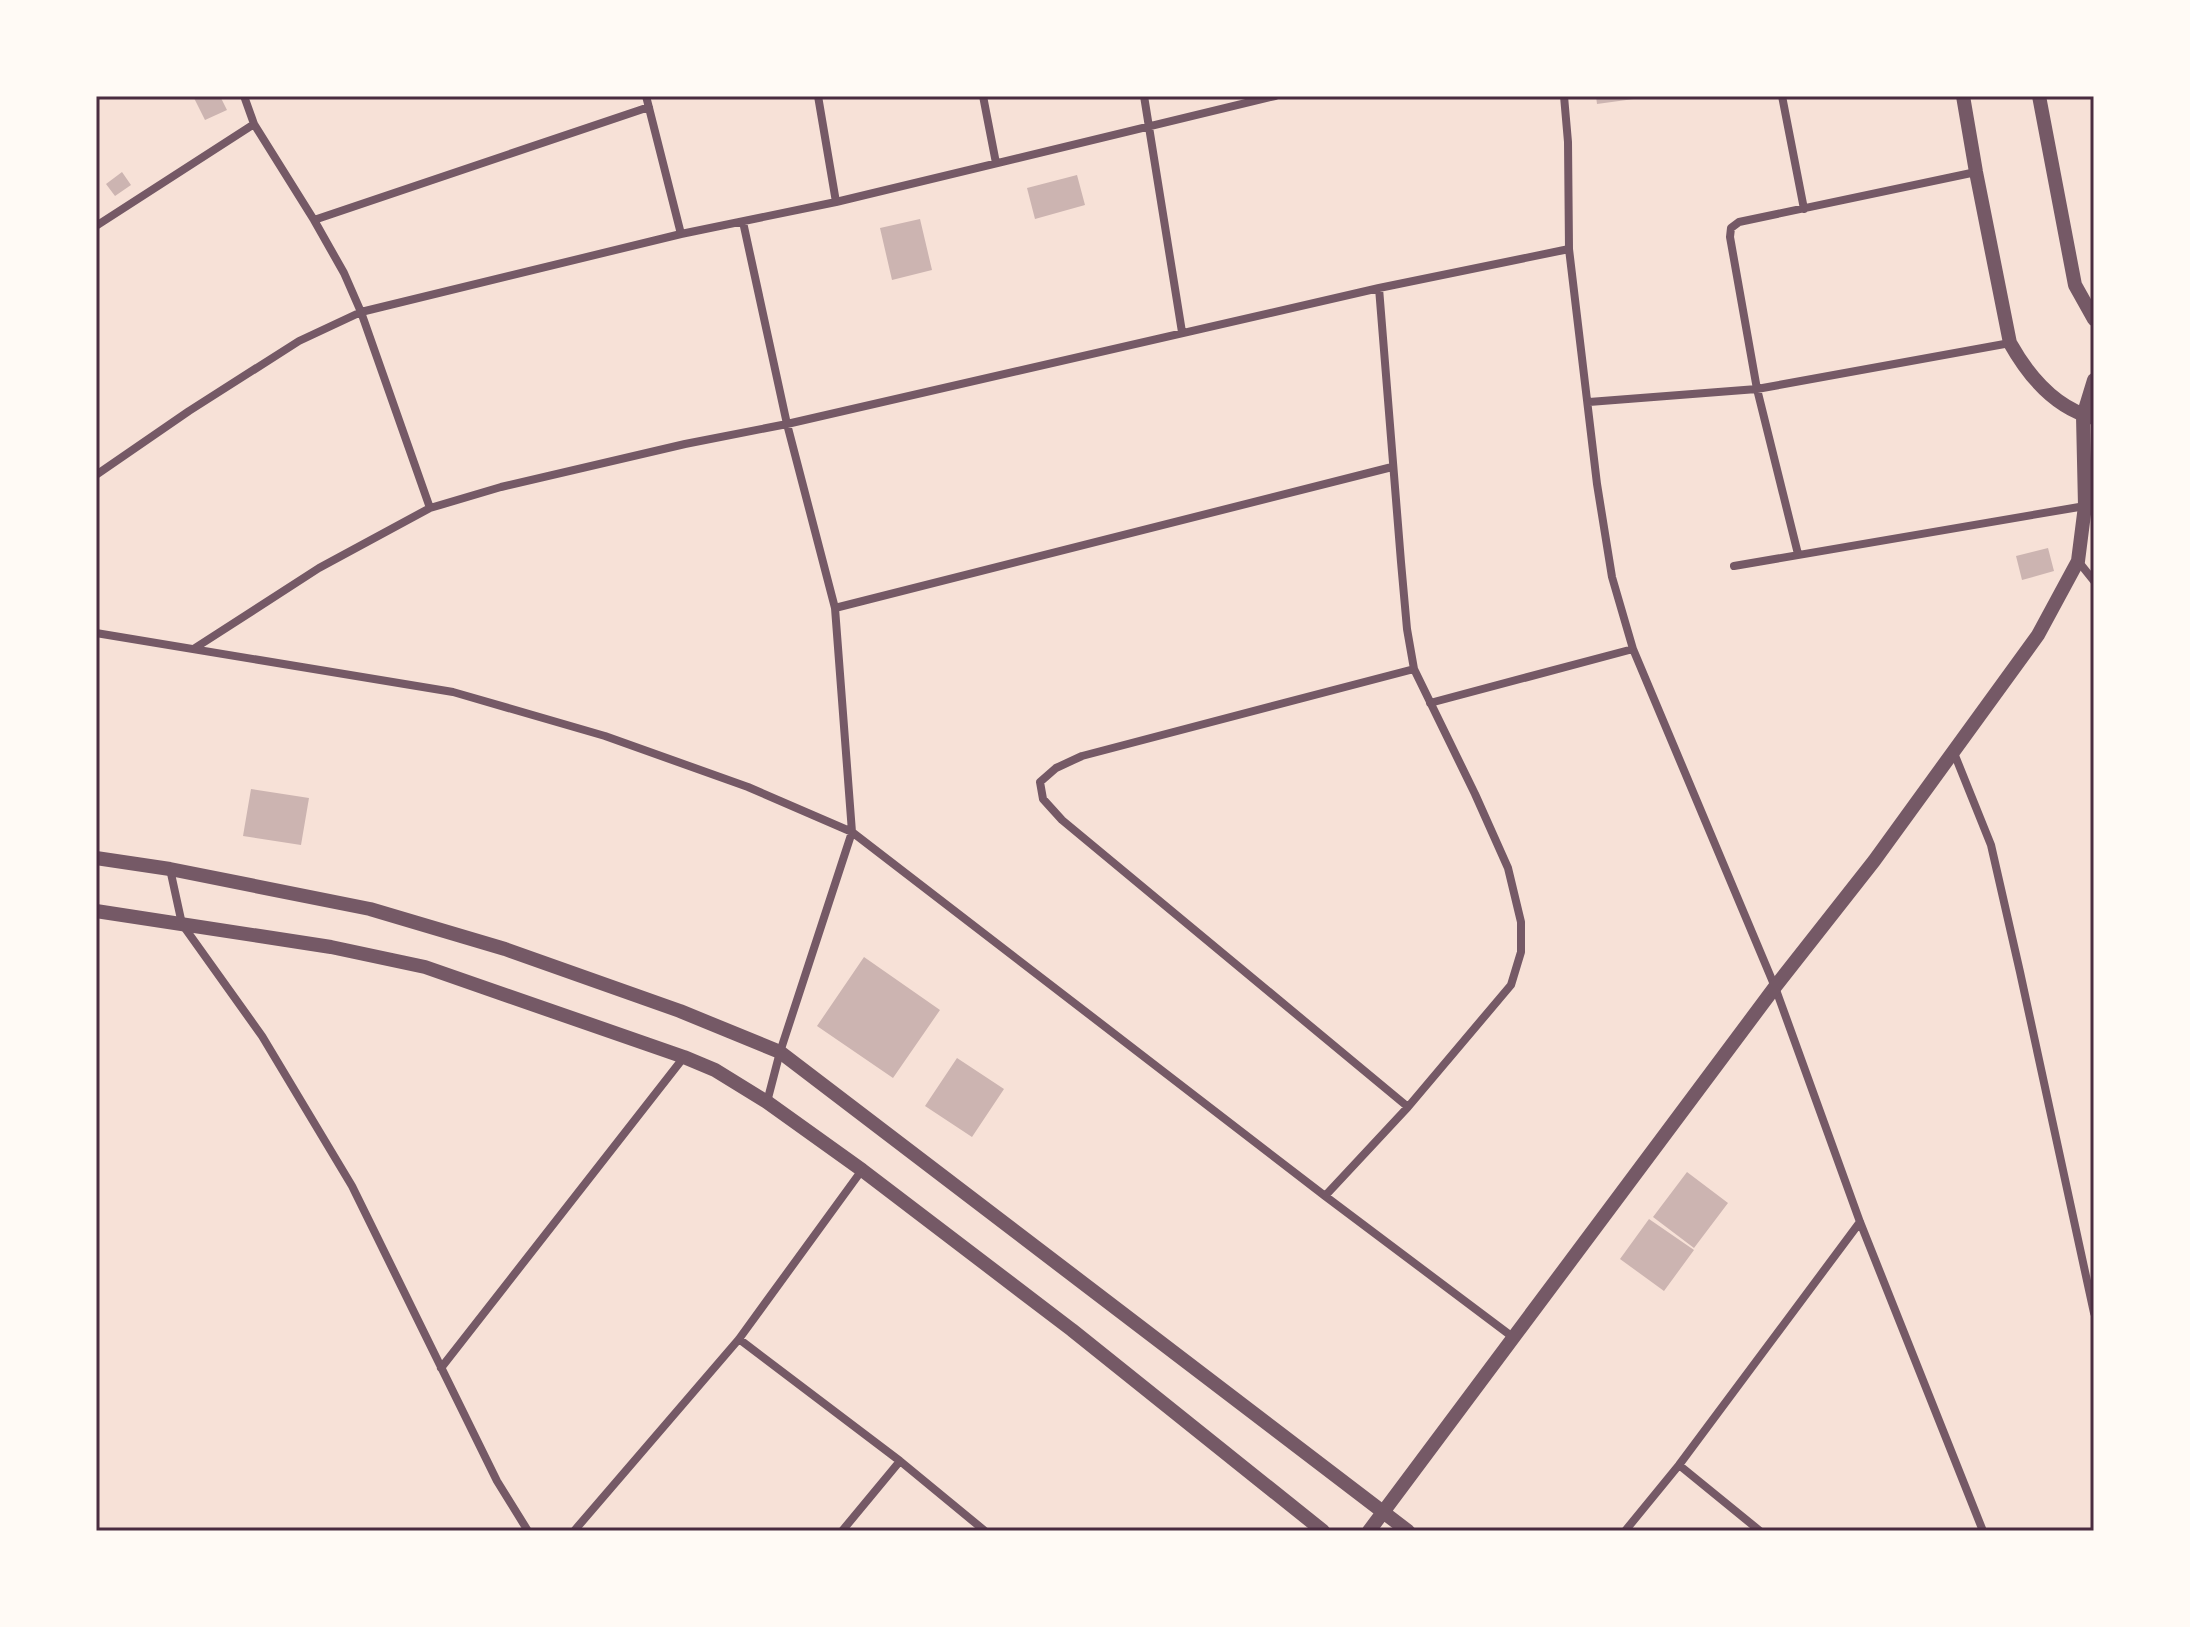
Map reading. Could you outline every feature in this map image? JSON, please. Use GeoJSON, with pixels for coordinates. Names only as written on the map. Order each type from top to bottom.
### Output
{"type":"FeatureCollection","features":[{"type":"Feature","properties":{"kind":"street"},"geometry":{"type":"LineString","coordinates":[[244,96],[254,124],[344,273],[361,312],[430,508]]}},
{"type":"Feature","properties":{"kind":"street"},"geometry":{"type":"LineString","coordinates":[[646,96],[681,234]]}},
{"type":"Feature","properties":{"kind":"street"},"geometry":{"type":"LineString","coordinates":[[818,96],[836,202]]}},
{"type":"Feature","properties":{"kind":"street"},"geometry":{"type":"LineString","coordinates":[[983,96],[996,163]]}},
{"type":"Feature","properties":{"kind":"street"},"geometry":{"type":"LineString","coordinates":[[1144,96],[1182,332]]}},
{"type":"Feature","properties":{"kind":"street"},"geometry":{"type":"LineString","coordinates":[[96,475],[299,341],[361,312],[1275,96]]}},
{"type":"Feature","properties":{"kind":"street"},"geometry":{"type":"LineString","coordinates":[[1564,96],[1568,142],[1569,249],[1597,484],[1612,577],[1633,649],[1775,987],[1860,1222],[1983,1531]]}},
{"type":"Feature","properties":{"kind":"street"},"geometry":{"type":"LineString","coordinates":[[1782,96],[1804,209]]}},
{"type":"Feature","properties":{"kind":"street"},"geometry":{"type":"LineString","coordinates":[[1963,96],[2010,343],[2024,368],[2049,395],[2089,417]]}},
{"type":"Feature","properties":{"kind":"street"},"geometry":{"type":"LineString","coordinates":[[2039,96],[2075,285],[2094,319]]}},
{"type":"Feature","properties":{"kind":"street"},"geometry":{"type":"LineString","coordinates":[[314,220],[649,107]]}},
{"type":"Feature","properties":{"kind":"street"},"geometry":{"type":"LineString","coordinates":[[96,226],[254,124]]}},
{"type":"Feature","properties":{"kind":"street"},"geometry":{"type":"LineString","coordinates":[[1798,554],[1757,389],[1730,237],[1731,228],[1739,222],[1976,172]]}},
{"type":"Feature","properties":{"kind":"street"},"geometry":{"type":"LineString","coordinates":[[743,222],[787,424],[835,608],[852,832],[780,1052],[767,1102]]}},
{"type":"Feature","properties":{"kind":"street"},"geometry":{"type":"LineString","coordinates":[[195,648],[319,568],[430,508],[501,487],[1379,288],[1569,249]]}},
{"type":"Feature","properties":{"kind":"street"},"geometry":{"type":"LineString","coordinates":[[1325,1196],[1408,1107],[1511,985],[1521,952],[1521,922],[1508,868],[1414,669],[1407,629],[1392,467],[1379,288]]}},
{"type":"Feature","properties":{"kind":"street"},"geometry":{"type":"LineString","coordinates":[[1589,402],[1757,389],[2010,343]]}},
{"type":"Feature","properties":{"kind":"street"},"geometry":{"type":"LineString","coordinates":[[1369,1531],[1775,987],[1874,861],[2038,635],[2078,561],[2094,380]]}},
{"type":"Feature","properties":{"kind":"street"},"geometry":{"type":"LineString","coordinates":[[835,608],[1392,467]]}},
{"type":"Feature","properties":{"kind":"street"},"geometry":{"type":"LineString","coordinates":[[1734,566],[2085,506]]}},
{"type":"Feature","properties":{"kind":"street"},"geometry":{"type":"LineString","coordinates":[[2078,561],[2094,581]]}},
{"type":"Feature","properties":{"kind":"street"},"geometry":{"type":"LineString","coordinates":[[96,633],[453,692],[605,736],[748,787],[852,832],[1514,1338]]}},
{"type":"Feature","properties":{"kind":"street"},"geometry":{"type":"LineString","coordinates":[[1430,703],[1633,649]]}},
{"type":"Feature","properties":{"kind":"street"},"geometry":{"type":"LineString","coordinates":[[1408,1107],[1062,820],[1043,799],[1040,782],[1056,768],[1082,756],[1414,669]]}},
{"type":"Feature","properties":{"kind":"street"},"geometry":{"type":"LineString","coordinates":[[1954,753],[1991,845],[2094,1313]]}},
{"type":"Feature","properties":{"kind":"street"},"geometry":{"type":"LineString","coordinates":[[96,858],[170,869],[370,909],[505,949],[680,1011],[780,1052],[1408,1531]]}},
{"type":"Feature","properties":{"kind":"street"},"geometry":{"type":"LineString","coordinates":[[170,869],[182,924],[262,1036],[352,1186],[497,1481],[528,1531]]}},
{"type":"Feature","properties":{"kind":"street"},"geometry":{"type":"LineString","coordinates":[[96,911],[331,947],[425,967],[715,1070],[767,1102],[862,1170],[1072,1330],[1323,1531]]}},
{"type":"Feature","properties":{"kind":"street"},"geometry":{"type":"LineString","coordinates":[[441,1368],[684,1057]]}},
{"type":"Feature","properties":{"kind":"street"},"geometry":{"type":"LineString","coordinates":[[574,1531],[739,1339],[862,1170]]}},
{"type":"Feature","properties":{"kind":"street"},"geometry":{"type":"LineString","coordinates":[[1625,1531],[1679,1465],[1860,1222]]}},
{"type":"Feature","properties":{"kind":"street"},"geometry":{"type":"LineString","coordinates":[[739,1339],[900,1461],[985,1531]]}},
{"type":"Feature","properties":{"kind":"street"},"geometry":{"type":"LineString","coordinates":[[842,1531],[900,1461]]}},
{"type":"Feature","properties":{"kind":"street"},"geometry":{"type":"LineString","coordinates":[[1679,1465],[1760,1531]]}},
{"type":"Feature","properties":{"kind":"building"},"geometry":{"type":"Polygon","coordinates":[[[193,96],[220,96],[227,110],[205,120],[193,96]]]}},
{"type":"Feature","properties":{"kind":"building"},"geometry":{"type":"Polygon","coordinates":[[[1596,96],[1641,96],[1641,98],[1597,104],[1596,96]]]}},
{"type":"Feature","properties":{"kind":"building"},"geometry":{"type":"Polygon","coordinates":[[[122,172],[131,185],[115,196],[106,184],[122,172]]]}},
{"type":"Feature","properties":{"kind":"building"},"geometry":{"type":"Polygon","coordinates":[[[1077,175],[1085,205],[1035,219],[1027,188],[1077,175]]]}},
{"type":"Feature","properties":{"kind":"building"},"geometry":{"type":"Polygon","coordinates":[[[920,219],[932,270],[892,280],[880,228],[920,219]]]}},
{"type":"Feature","properties":{"kind":"building"},"geometry":{"type":"Polygon","coordinates":[[[2048,548],[2054,571],[2022,580],[2016,556],[2048,548]]]}},
{"type":"Feature","properties":{"kind":"building"},"geometry":{"type":"Polygon","coordinates":[[[251,789],[309,798],[301,845],[243,836],[251,789]]]}},
{"type":"Feature","properties":{"kind":"building"},"geometry":{"type":"Polygon","coordinates":[[[864,957],[940,1010],[893,1078],[817,1026],[864,957]]]}},
{"type":"Feature","properties":{"kind":"building"},"geometry":{"type":"Polygon","coordinates":[[[957,1058],[1004,1089],[972,1137],[925,1106],[957,1058]]]}},
{"type":"Feature","properties":{"kind":"building"},"geometry":{"type":"Polygon","coordinates":[[[1687,1172],[1728,1203],[1694,1248],[1653,1217],[1687,1172]]]}},
{"type":"Feature","properties":{"kind":"building"},"geometry":{"type":"Polygon","coordinates":[[[1649,1219],[1694,1250],[1664,1291],[1620,1259],[1649,1219]]]}}]}
